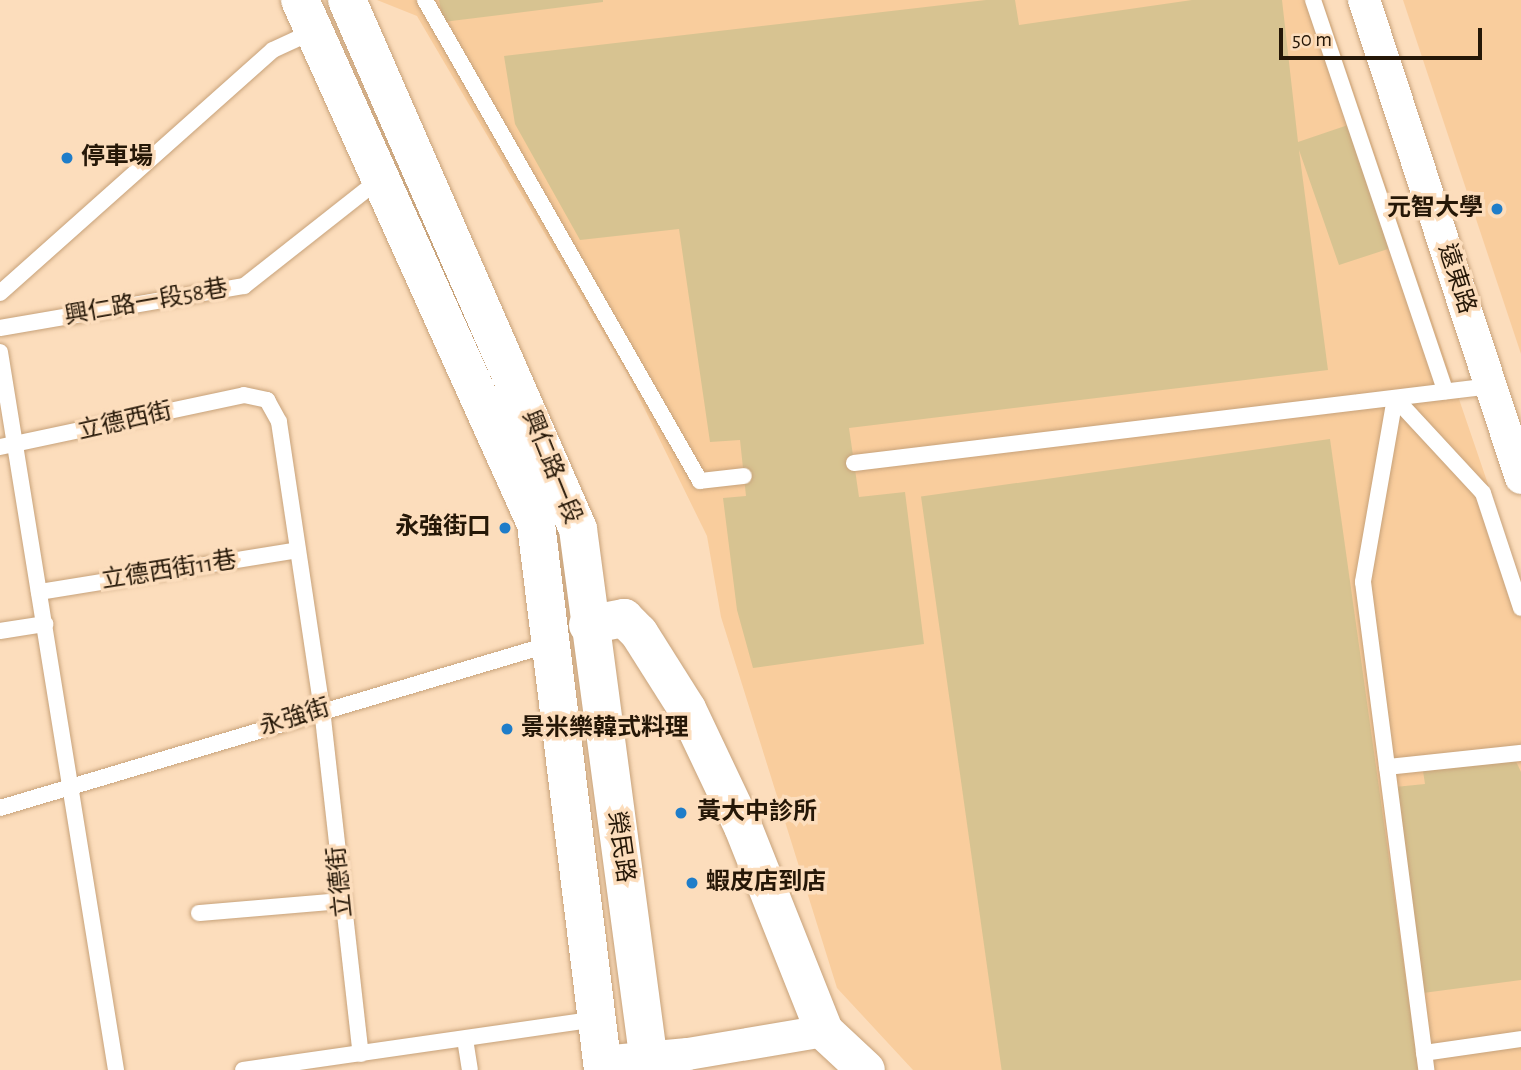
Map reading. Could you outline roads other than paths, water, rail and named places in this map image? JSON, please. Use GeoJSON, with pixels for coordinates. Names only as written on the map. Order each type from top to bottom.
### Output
{"type":"FeatureCollection","features":[{"type":"Feature","properties":{"kind":"street","name":"興仁路一段"},"geometry":{"type":"LineString","coordinates":[[347,0],[417,154],[578,529],[569,635]]}},
{"type":"Feature","properties":{"kind":"street","name":"遠東路"},"geometry":{"type":"LineString","coordinates":[[1364,0],[1521,478]]}},
{"type":"Feature","properties":{"kind":"street","name":"興仁路一段"},"geometry":{"type":"LineString","coordinates":[[308,15],[384,176],[536,524],[569,635]]}},
{"type":"Feature","properties":{"kind":"street"},"geometry":{"type":"LineString","coordinates":[[569,635],[624,618],[687,709],[743,827],[824,1031],[866,1070]]}},
{"type":"Feature","properties":{"kind":"street","name":"榮民路"},"geometry":{"type":"LineString","coordinates":[[569,635],[596,1019],[602,1066]]}},
{"type":"Feature","properties":{"kind":"street","name":"榮民路"},"geometry":{"type":"LineString","coordinates":[[569,635],[649,1063]]}},
{"type":"Feature","properties":{"kind":"street"},"geometry":{"type":"LineString","coordinates":[[602,1066],[649,1063],[824,1031]]}},
{"type":"Feature","properties":{"kind":"lane"},"geometry":{"type":"LineString","coordinates":[[425,0],[700,481],[744,475]]}},
{"type":"Feature","properties":{"kind":"lane"},"geometry":{"type":"LineString","coordinates":[[1313,0],[1445,391]]}},
{"type":"Feature","properties":{"kind":"lane"},"geometry":{"type":"LineString","coordinates":[[0,293],[273,50],[308,15]]}},
{"type":"Feature","properties":{"kind":"lane","name":"興仁路一段58巷"},"geometry":{"type":"LineString","coordinates":[[0,328],[244,286],[384,176],[417,154]]}},
{"type":"Feature","properties":{"kind":"lane"},"geometry":{"type":"LineString","coordinates":[[0,352],[7,447],[39,592],[74,789],[116,1070]]}},
{"type":"Feature","properties":{"kind":"lane"},"geometry":{"type":"LineString","coordinates":[[854,463],[1491,386]]}},
{"type":"Feature","properties":{"kind":"lane","name":"立德西街"},"geometry":{"type":"LineString","coordinates":[[7,447],[244,395],[267,400],[279,422],[322,709]]}},
{"type":"Feature","properties":{"kind":"lane"},"geometry":{"type":"LineString","coordinates":[[1395,397],[1483,494],[1521,608]]}},
{"type":"Feature","properties":{"kind":"lane"},"geometry":{"type":"LineString","coordinates":[[1395,397],[1363,582],[1426,1070]]}},
{"type":"Feature","properties":{"kind":"lane","name":"立德西街11巷"},"geometry":{"type":"LineString","coordinates":[[39,592],[298,550]]}},
{"type":"Feature","properties":{"kind":"lane"},"geometry":{"type":"LineString","coordinates":[[0,631],[45,624]]}},
{"type":"Feature","properties":{"kind":"lane","name":"永強街"},"geometry":{"type":"LineString","coordinates":[[0,808],[74,789],[322,709],[569,635]]}},
{"type":"Feature","properties":{"kind":"lane","name":"立德街"},"geometry":{"type":"LineString","coordinates":[[322,709],[360,1054]]}},
{"type":"Feature","properties":{"kind":"lane"},"geometry":{"type":"LineString","coordinates":[[1387,767],[1521,753]]}},
{"type":"Feature","properties":{"kind":"lane"},"geometry":{"type":"LineString","coordinates":[[199,913],[343,901]]}},
{"type":"Feature","properties":{"kind":"lane"},"geometry":{"type":"LineString","coordinates":[[243,1070],[596,1019]]}},
{"type":"Feature","properties":{"kind":"lane"},"geometry":{"type":"LineString","coordinates":[[465,1039],[470,1070]]}},
{"type":"Feature","properties":{"kind":"lane"},"geometry":{"type":"LineString","coordinates":[[1424,1053],[1521,1039]]}},
{"type":"Feature","properties":{"kind":"place","name":"停車場"},"geometry":{"type":"Point","coordinates":[67,158]}},
{"type":"Feature","properties":{"kind":"place","name":"元智大學"},"geometry":{"type":"Point","coordinates":[1497,209]}},
{"type":"Feature","properties":{"kind":"place","name":"永強街口"},"geometry":{"type":"Point","coordinates":[505,528]}},
{"type":"Feature","properties":{"kind":"place","name":"景米樂韓式料理"},"geometry":{"type":"Point","coordinates":[507,729]}},
{"type":"Feature","properties":{"kind":"place","name":"黃大中診所"},"geometry":{"type":"Point","coordinates":[681,813]}},
{"type":"Feature","properties":{"kind":"place","name":"蝦皮店到店"},"geometry":{"type":"Point","coordinates":[692,883]}}]}
